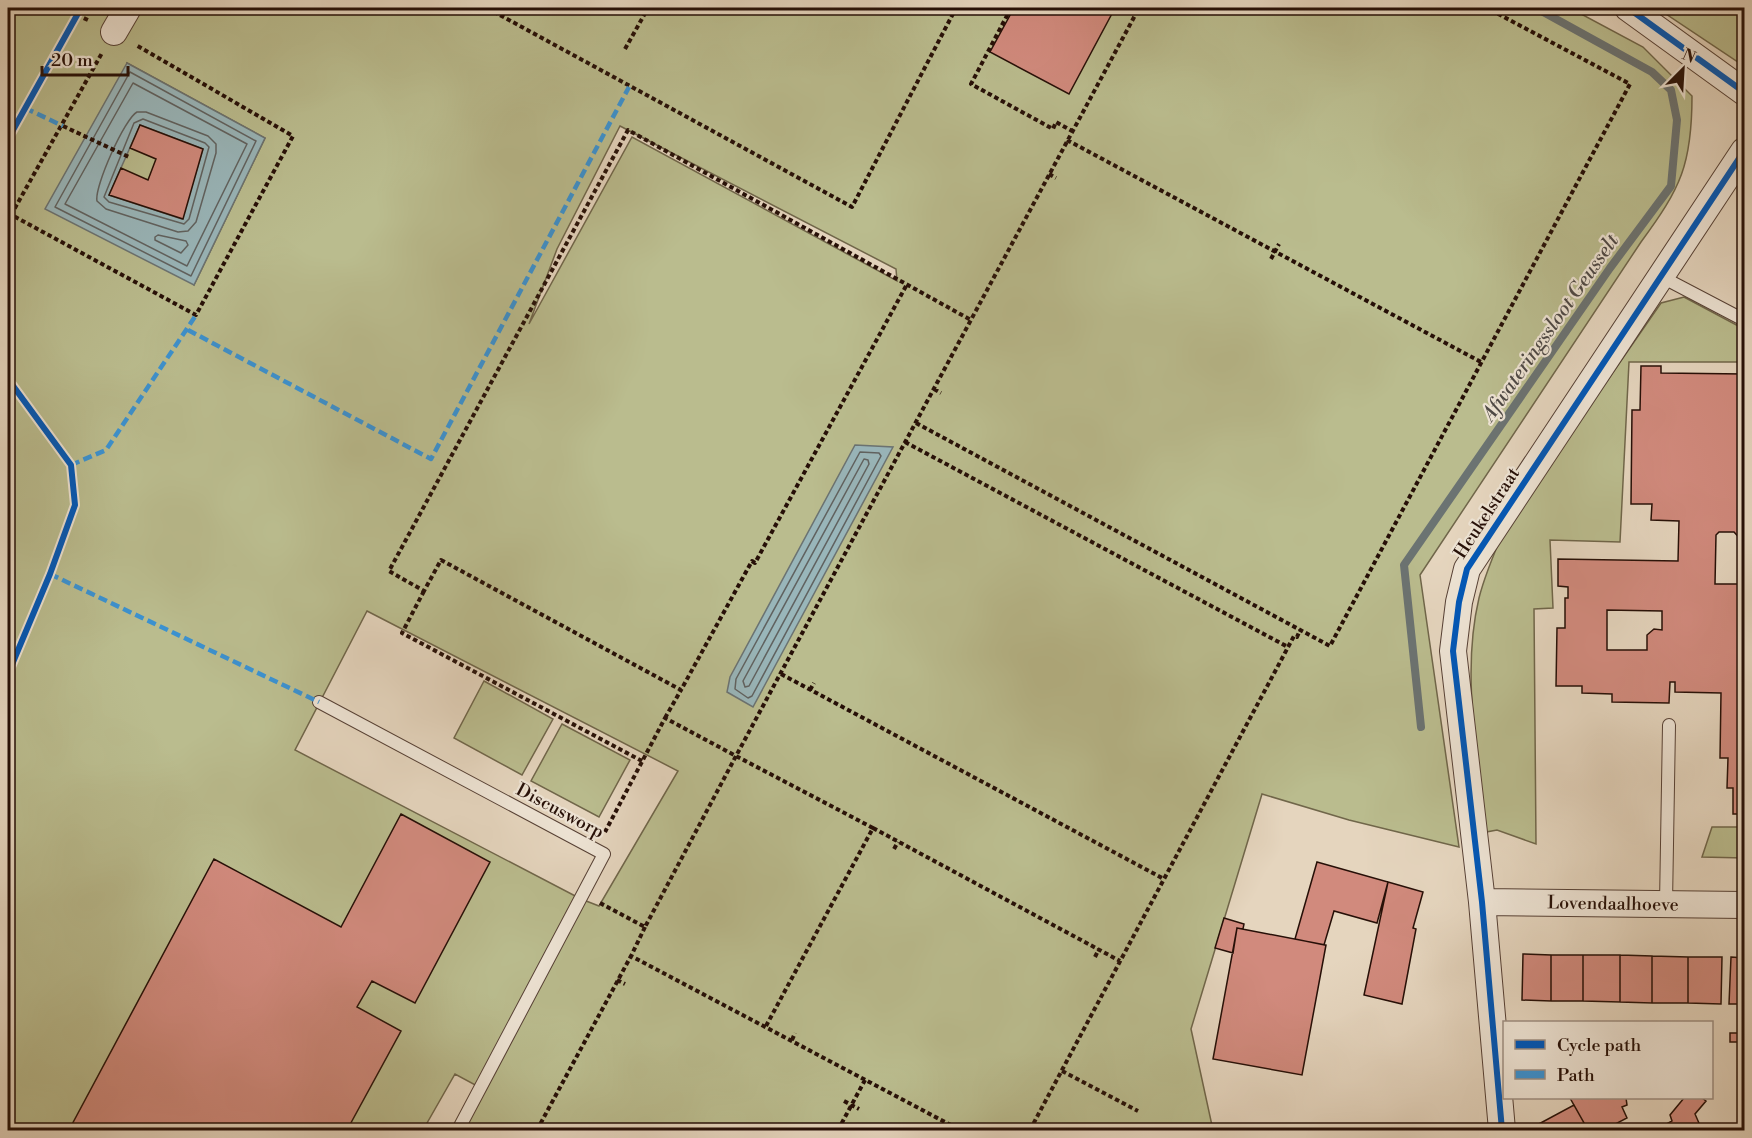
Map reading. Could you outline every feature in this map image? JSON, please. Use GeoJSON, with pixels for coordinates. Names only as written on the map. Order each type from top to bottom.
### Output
{"type":"FeatureCollection","features":[{"type":"Feature","properties":{"kind":"street"},"geometry":{"type":"LineString","coordinates":[[114,32],[128,8]]}},
{"type":"Feature","properties":{"kind":"street"},"geometry":{"type":"LineString","coordinates":[[1628,8],[1744,92]]}},
{"type":"Feature","properties":{"kind":"street","name":"Heukelstraat"},"geometry":{"type":"LineString","coordinates":[[1502,1131],[1482,902],[1453,651],[1459,602],[1467,569],[1744,151]]}},
{"type":"Feature","properties":{"kind":"street","name":"Lovendaalhoeve"},"geometry":{"type":"LineString","coordinates":[[1482,902],[1744,905]]}},
{"type":"Feature","properties":{"kind":"lane"},"geometry":{"type":"LineString","coordinates":[[1660,276],[1744,320]]}},
{"type":"Feature","properties":{"kind":"lane","name":"Discusworp"},"geometry":{"type":"LineString","coordinates":[[319,702],[604,854],[458,1131]]}},
{"type":"Feature","properties":{"kind":"lane"},"geometry":{"type":"LineString","coordinates":[[1666,904],[1669,725]]}},
{"type":"Feature","properties":{"kind":"path"},"geometry":{"type":"LineString","coordinates":[[71,25],[81,8]]}},
{"type":"Feature","properties":{"kind":"path"},"geometry":{"type":"LineString","coordinates":[[487,8],[852,207],[956,8]]}},
{"type":"Feature","properties":{"kind":"path"},"geometry":{"type":"LineString","coordinates":[[625,49],[648,8]]}},
{"type":"Feature","properties":{"kind":"path"},"geometry":{"type":"LineString","coordinates":[[1011,8],[970,84],[1053,129],[1056,122],[1072,131]]}},
{"type":"Feature","properties":{"kind":"path"},"geometry":{"type":"LineString","coordinates":[[537,1131],[1139,8]]}},
{"type":"Feature","properties":{"kind":"path"},"geometry":{"type":"LineString","coordinates":[[916,423],[1330,645],[1630,84],[1487,8]]}},
{"type":"Feature","properties":{"kind":"path"},"geometry":{"type":"LineString","coordinates":[[77,15],[114,32],[293,136],[196,315],[9,214],[63,126],[114,32]]}},
{"type":"Feature","properties":{"kind":"path"},"geometry":{"type":"LineString","coordinates":[[63,126],[129,157]]}},
{"type":"Feature","properties":{"kind":"path"},"geometry":{"type":"LineString","coordinates":[[424,591],[389,571],[628,130],[908,284],[755,563],[752,561],[665,718],[596,850]]}},
{"type":"Feature","properties":{"kind":"path"},"geometry":{"type":"LineString","coordinates":[[1067,140],[1481,362]]}},
{"type":"Feature","properties":{"kind":"path"},"geometry":{"type":"LineString","coordinates":[[1049,174],[1056,178]]}},
{"type":"Feature","properties":{"kind":"path"},"geometry":{"type":"LineString","coordinates":[[1271,259],[1278,244]]}},
{"type":"Feature","properties":{"kind":"path"},"geometry":{"type":"LineString","coordinates":[[906,286],[971,320]]}},
{"type":"Feature","properties":{"kind":"path"},"geometry":{"type":"LineString","coordinates":[[934,389],[941,393]]}},
{"type":"Feature","properties":{"kind":"path"},"geometry":{"type":"LineString","coordinates":[[905,442],[933,460],[1288,647]]}},
{"type":"Feature","properties":{"kind":"path"},"geometry":{"type":"LineString","coordinates":[[642,761],[402,633],[441,560],[681,690]]}},
{"type":"Feature","properties":{"kind":"path"},"geometry":{"type":"LineString","coordinates":[[1030,1131],[1288,647],[1300,630]]}},
{"type":"Feature","properties":{"kind":"path"},"geometry":{"type":"LineString","coordinates":[[781,674],[1164,879]]}},
{"type":"Feature","properties":{"kind":"path"},"geometry":{"type":"LineString","coordinates":[[810,690],[814,682]]}},
{"type":"Feature","properties":{"kind":"path"},"geometry":{"type":"LineString","coordinates":[[665,718],[1120,961]]}},
{"type":"Feature","properties":{"kind":"path"},"geometry":{"type":"LineString","coordinates":[[766,1026],[873,828]]}},
{"type":"Feature","properties":{"kind":"path"},"geometry":{"type":"LineString","coordinates":[[894,849],[898,842]]}},
{"type":"Feature","properties":{"kind":"path"},"geometry":{"type":"LineString","coordinates":[[583,894],[645,927]]}},
{"type":"Feature","properties":{"kind":"path"},"geometry":{"type":"LineString","coordinates":[[1095,957],[1098,950]]}},
{"type":"Feature","properties":{"kind":"path"},"geometry":{"type":"LineString","coordinates":[[630,956],[766,1026],[960,1131]]}},
{"type":"Feature","properties":{"kind":"path"},"geometry":{"type":"LineString","coordinates":[[617,980],[625,984]]}},
{"type":"Feature","properties":{"kind":"path"},"geometry":{"type":"LineString","coordinates":[[792,1040],[795,1033]]}},
{"type":"Feature","properties":{"kind":"path"},"geometry":{"type":"LineString","coordinates":[[1062,1071],[1138,1111]]}},
{"type":"Feature","properties":{"kind":"path"},"geometry":{"type":"LineString","coordinates":[[838,1131],[865,1080]]}},
{"type":"Feature","properties":{"kind":"path"},"geometry":{"type":"LineString","coordinates":[[844,1101],[859,1109]]}},
{"type":"Feature","properties":{"kind":"green space"},"geometry":{"type":"Polygon","coordinates":[[[8,8],[1570,8],[1643,47],[1692,96],[1690,140],[1686,158],[1682,174],[1666,206],[1420,575],[1459,847],[1349,820],[1262,794],[1191,1029],[1213,1130],[458,1130],[481,1088],[455,1074],[423,1130],[8,1130],[8,8]],[[127,63],[130,148],[140,125],[203,149],[183,219],[109,195],[194,285],[265,138],[127,63]],[[620,126],[557,249],[529,324],[632,137],[897,281],[896,269],[620,126]],[[367,611],[295,750],[581,899],[599,906],[678,771],[367,611]]]}},
{"type":"Feature","properties":{"kind":"green space"},"geometry":{"type":"Polygon","coordinates":[[[1657,8],[1744,8],[1744,66],[1657,8]]]}},
{"type":"Feature","properties":{"kind":"green space"},"geometry":{"type":"Polygon","coordinates":[[[1684,297],[1744,329],[1744,362],[1629,362],[1620,542],[1550,540],[1553,608],[1534,609],[1536,844],[1497,830],[1486,832],[1473,715],[1471,656],[1479,598],[1487,571],[1505,528],[1661,303],[1684,297]]]}},
{"type":"Feature","properties":{"kind":"green space"},"geometry":{"type":"Polygon","coordinates":[[[484,681],[553,719],[522,775],[454,738],[484,681]]]}},
{"type":"Feature","properties":{"kind":"green space"},"geometry":{"type":"Polygon","coordinates":[[[562,724],[630,760],[599,817],[531,781],[562,724]]]}},
{"type":"Feature","properties":{"kind":"green space"},"geometry":{"type":"Polygon","coordinates":[[[1712,827],[1744,827],[1744,858],[1702,857],[1712,827]]]}},
{"type":"Feature","properties":{"kind":"water"},"geometry":{"type":"Polygon","coordinates":[[[127,63],[265,138],[194,285],[45,209],[127,63]],[[140,125],[109,195],[182,219],[203,149],[140,125]]]}},
{"type":"Feature","properties":{"kind":"water"},"geometry":{"type":"Polygon","coordinates":[[[855,445],[893,447],[753,707],[727,692],[730,677],[855,445]]]}},
{"type":"Feature","properties":{"kind":"building"},"geometry":{"type":"Polygon","coordinates":[[[1014,8],[1115,8],[1069,94],[990,52],[1014,8]]]}},
{"type":"Feature","properties":{"kind":"building"},"geometry":{"type":"Polygon","coordinates":[[[140,125],[203,149],[183,219],[109,195],[121,168],[148,180],[156,159],[130,148],[140,125]]]}},
{"type":"Feature","properties":{"kind":"building"},"geometry":{"type":"Polygon","coordinates":[[[1641,366],[1661,366],[1661,373],[1744,374],[1744,543],[1734,532],[1719,532],[1716,535],[1715,584],[1744,584],[1744,814],[1733,814],[1733,788],[1727,788],[1728,758],[1720,758],[1721,693],[1675,692],[1675,682],[1670,682],[1669,703],[1612,702],[1612,694],[1582,693],[1582,686],[1556,686],[1557,628],[1565,628],[1565,598],[1568,598],[1568,587],[1558,586],[1558,559],[1678,561],[1679,521],[1651,520],[1652,504],[1631,504],[1632,410],[1640,410],[1641,366]],[[1607,610],[1607,650],[1647,650],[1647,635],[1654,629],[1662,630],[1662,611],[1607,610]]]}},
{"type":"Feature","properties":{"kind":"building"},"geometry":{"type":"Polygon","coordinates":[[[401,814],[490,862],[415,1003],[372,981],[357,1007],[401,1031],[347,1130],[69,1130],[214,859],[341,927],[401,814]]]}},
{"type":"Feature","properties":{"kind":"building"},"geometry":{"type":"Polygon","coordinates":[[[1317,862],[1388,882],[1377,923],[1334,911],[1324,945],[1295,939],[1317,862]]]}},
{"type":"Feature","properties":{"kind":"building"},"geometry":{"type":"Polygon","coordinates":[[[1388,882],[1423,892],[1413,928],[1416,929],[1402,1004],[1364,995],[1388,882]]]}},
{"type":"Feature","properties":{"kind":"building"},"geometry":{"type":"Polygon","coordinates":[[[1224,918],[1244,924],[1243,929],[1237,928],[1233,953],[1215,948],[1224,918]]]}},
{"type":"Feature","properties":{"kind":"building"},"geometry":{"type":"Polygon","coordinates":[[[1237,928],[1326,945],[1302,1075],[1213,1059],[1237,928]]]}},
{"type":"Feature","properties":{"kind":"building"},"geometry":{"type":"Polygon","coordinates":[[[1523,954],[1551,955],[1551,1001],[1522,1000],[1523,954]]]}},
{"type":"Feature","properties":{"kind":"building"},"geometry":{"type":"Polygon","coordinates":[[[1551,955],[1583,955],[1583,1001],[1551,1001],[1551,955]]]}},
{"type":"Feature","properties":{"kind":"building"},"geometry":{"type":"Polygon","coordinates":[[[1583,955],[1620,955],[1620,1002],[1583,1001],[1583,955]]]}},
{"type":"Feature","properties":{"kind":"building"},"geometry":{"type":"Polygon","coordinates":[[[1620,955],[1652,956],[1652,1003],[1620,1002],[1620,955]]]}},
{"type":"Feature","properties":{"kind":"building"},"geometry":{"type":"Polygon","coordinates":[[[1652,956],[1688,957],[1688,1003],[1652,1003],[1652,956]]]}},
{"type":"Feature","properties":{"kind":"building"},"geometry":{"type":"Polygon","coordinates":[[[1688,957],[1722,957],[1721,1004],[1688,1003],[1688,957]]]}},
{"type":"Feature","properties":{"kind":"building"},"geometry":{"type":"Polygon","coordinates":[[[1731,957],[1744,958],[1744,1004],[1729,1004],[1731,957]]]}},
{"type":"Feature","properties":{"kind":"building"},"geometry":{"type":"Polygon","coordinates":[[[1730,1033],[1744,1033],[1744,1042],[1730,1042],[1730,1033]]]}},
{"type":"Feature","properties":{"kind":"building"},"geometry":{"type":"Polygon","coordinates":[[[1571,1099],[1626,1099],[1627,1105],[1622,1107],[1627,1118],[1604,1130],[1588,1130],[1571,1099]]]}},
{"type":"Feature","properties":{"kind":"building"},"geometry":{"type":"Polygon","coordinates":[[[1683,1099],[1706,1101],[1695,1114],[1702,1130],[1662,1130],[1661,1127],[1672,1121],[1670,1115],[1683,1099]]]}},
{"type":"Feature","properties":{"kind":"building"},"geometry":{"type":"Polygon","coordinates":[[[1574,1105],[1588,1130],[1535,1130],[1535,1126],[1574,1105]]]}},
{"type":"Feature","properties":{"kind":"waterway","name":"Afwateringssloot Geusselt"},"geometry":{"type":"LineString","coordinates":[[1421,727],[1404,565],[1610,268],[1671,186],[1677,120],[1671,90],[1652,72],[1536,8]]}},
{"type":"Feature","properties":{"kind":"marked path"},"geometry":{"type":"LineString","coordinates":[[188,330],[431,459],[629,87]]}},
{"type":"Feature","properties":{"kind":"marked path"},"geometry":{"type":"LineString","coordinates":[[25,108],[63,126]]}},
{"type":"Feature","properties":{"kind":"marked path"},"geometry":{"type":"LineString","coordinates":[[71,465],[106,450],[196,315]]}},
{"type":"Feature","properties":{"kind":"marked path"},"geometry":{"type":"LineString","coordinates":[[50,574],[319,702]]}},
{"type":"Feature","properties":{"kind":"cycle path"},"geometry":{"type":"LineString","coordinates":[[8,139],[81,8]]}},
{"type":"Feature","properties":{"kind":"cycle path"},"geometry":{"type":"LineString","coordinates":[[1628,8],[1744,92]]}},
{"type":"Feature","properties":{"kind":"cycle path"},"geometry":{"type":"LineString","coordinates":[[1502,1130],[1482,902],[1453,651],[1459,602],[1467,569],[1744,151]]}},
{"type":"Feature","properties":{"kind":"cycle path"},"geometry":{"type":"LineString","coordinates":[[8,379],[71,465],[75,505],[50,574],[8,674]]}}]}
